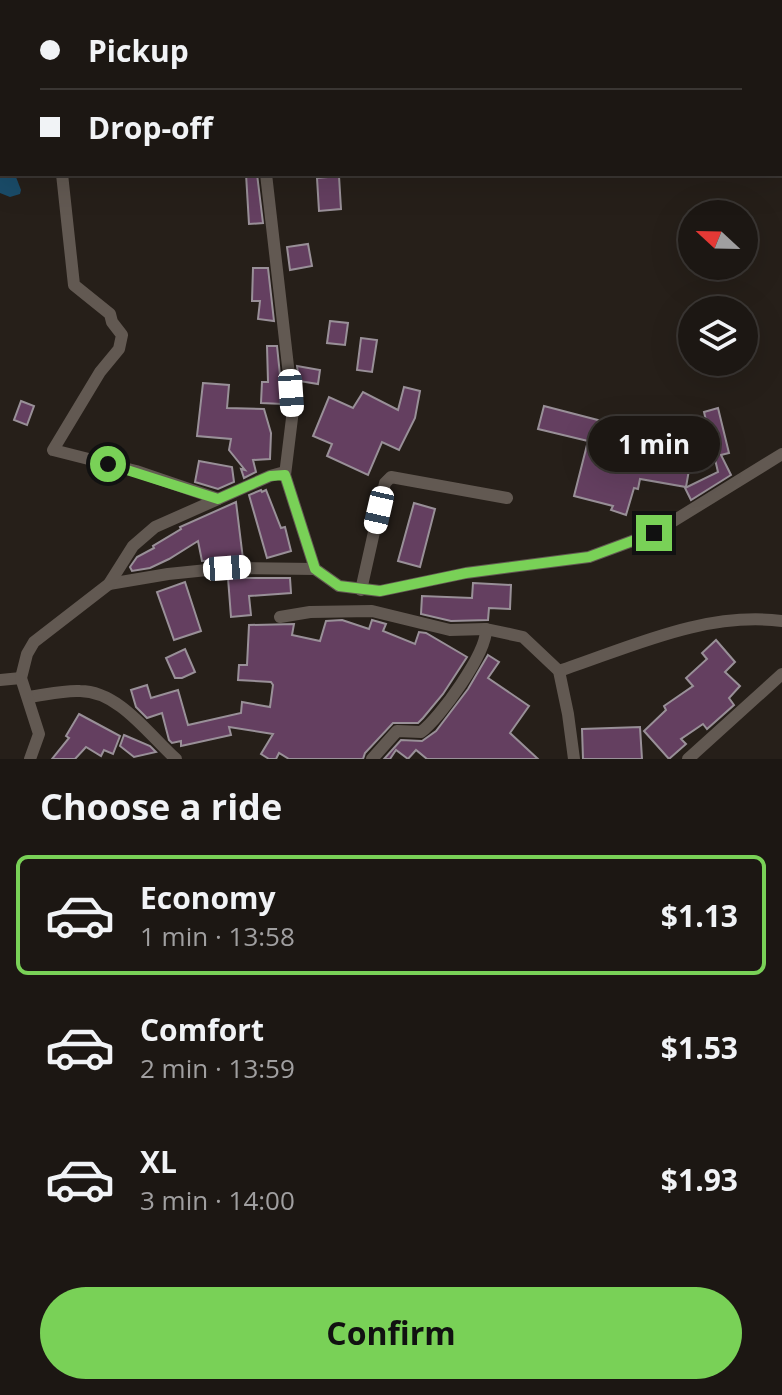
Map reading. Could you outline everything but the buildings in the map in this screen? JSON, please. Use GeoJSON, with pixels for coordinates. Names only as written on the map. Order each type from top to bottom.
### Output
{"type":"FeatureCollection","features":[{"type":"Feature","properties":{"kind":"street"},"geometry":{"type":"LineString","coordinates":[[62,176],[74,285],[110,314],[122,335],[119,349],[100,372],[53,450],[136,471],[218,499]]}},
{"type":"Feature","properties":{"kind":"street"},"geometry":{"type":"LineString","coordinates":[[266,176],[293,410],[285,475],[315,569]]}},
{"type":"Feature","properties":{"kind":"street"},"geometry":{"type":"LineString","coordinates":[[109,584],[227,568],[315,569],[339,586],[380,591],[466,573],[589,557],[654,533],[782,454]]}},
{"type":"Feature","properties":{"kind":"street"},"geometry":{"type":"LineString","coordinates":[[30,759],[39,734],[21,678],[27,654],[34,642],[109,584],[133,546],[155,527],[270,476],[285,475]]}},
{"type":"Feature","properties":{"kind":"street"},"geometry":{"type":"LineString","coordinates":[[361,590],[385,483],[391,477],[507,498]]}},
{"type":"Feature","properties":{"kind":"street"},"geometry":{"type":"LineString","coordinates":[[280,617],[310,612],[372,611],[450,630],[486,629],[523,637],[559,671],[574,759]]}},
{"type":"Feature","properties":{"kind":"street"},"geometry":{"type":"LineString","coordinates":[[559,671],[704,622],[757,618],[782,621]]}},
{"type":"Feature","properties":{"kind":"street"},"geometry":{"type":"LineString","coordinates":[[372,759],[397,731],[421,732],[440,717],[478,655],[486,629]]}},
{"type":"Feature","properties":{"kind":"street"},"geometry":{"type":"LineString","coordinates":[[688,759],[782,674]]}},
{"type":"Feature","properties":{"kind":"street"},"geometry":{"type":"LineString","coordinates":[[0,680],[21,678]]}},
{"type":"Feature","properties":{"kind":"street"},"geometry":{"type":"LineString","coordinates":[[29,697],[79,690],[94,692],[125,711],[176,759]]}},
{"type":"Feature","properties":{"kind":"water"},"geometry":{"type":"Polygon","coordinates":[[[0,176],[16,177],[20,194],[10,197],[0,193],[0,176]]]}},
{"type":"Feature","properties":{"kind":"route"},"geometry":{"type":"LineString","coordinates":[[108,464],[218,499],[281,473],[285,475],[315,569],[339,586],[361,590],[380,591],[466,573],[589,557],[654,533]]}}]}
